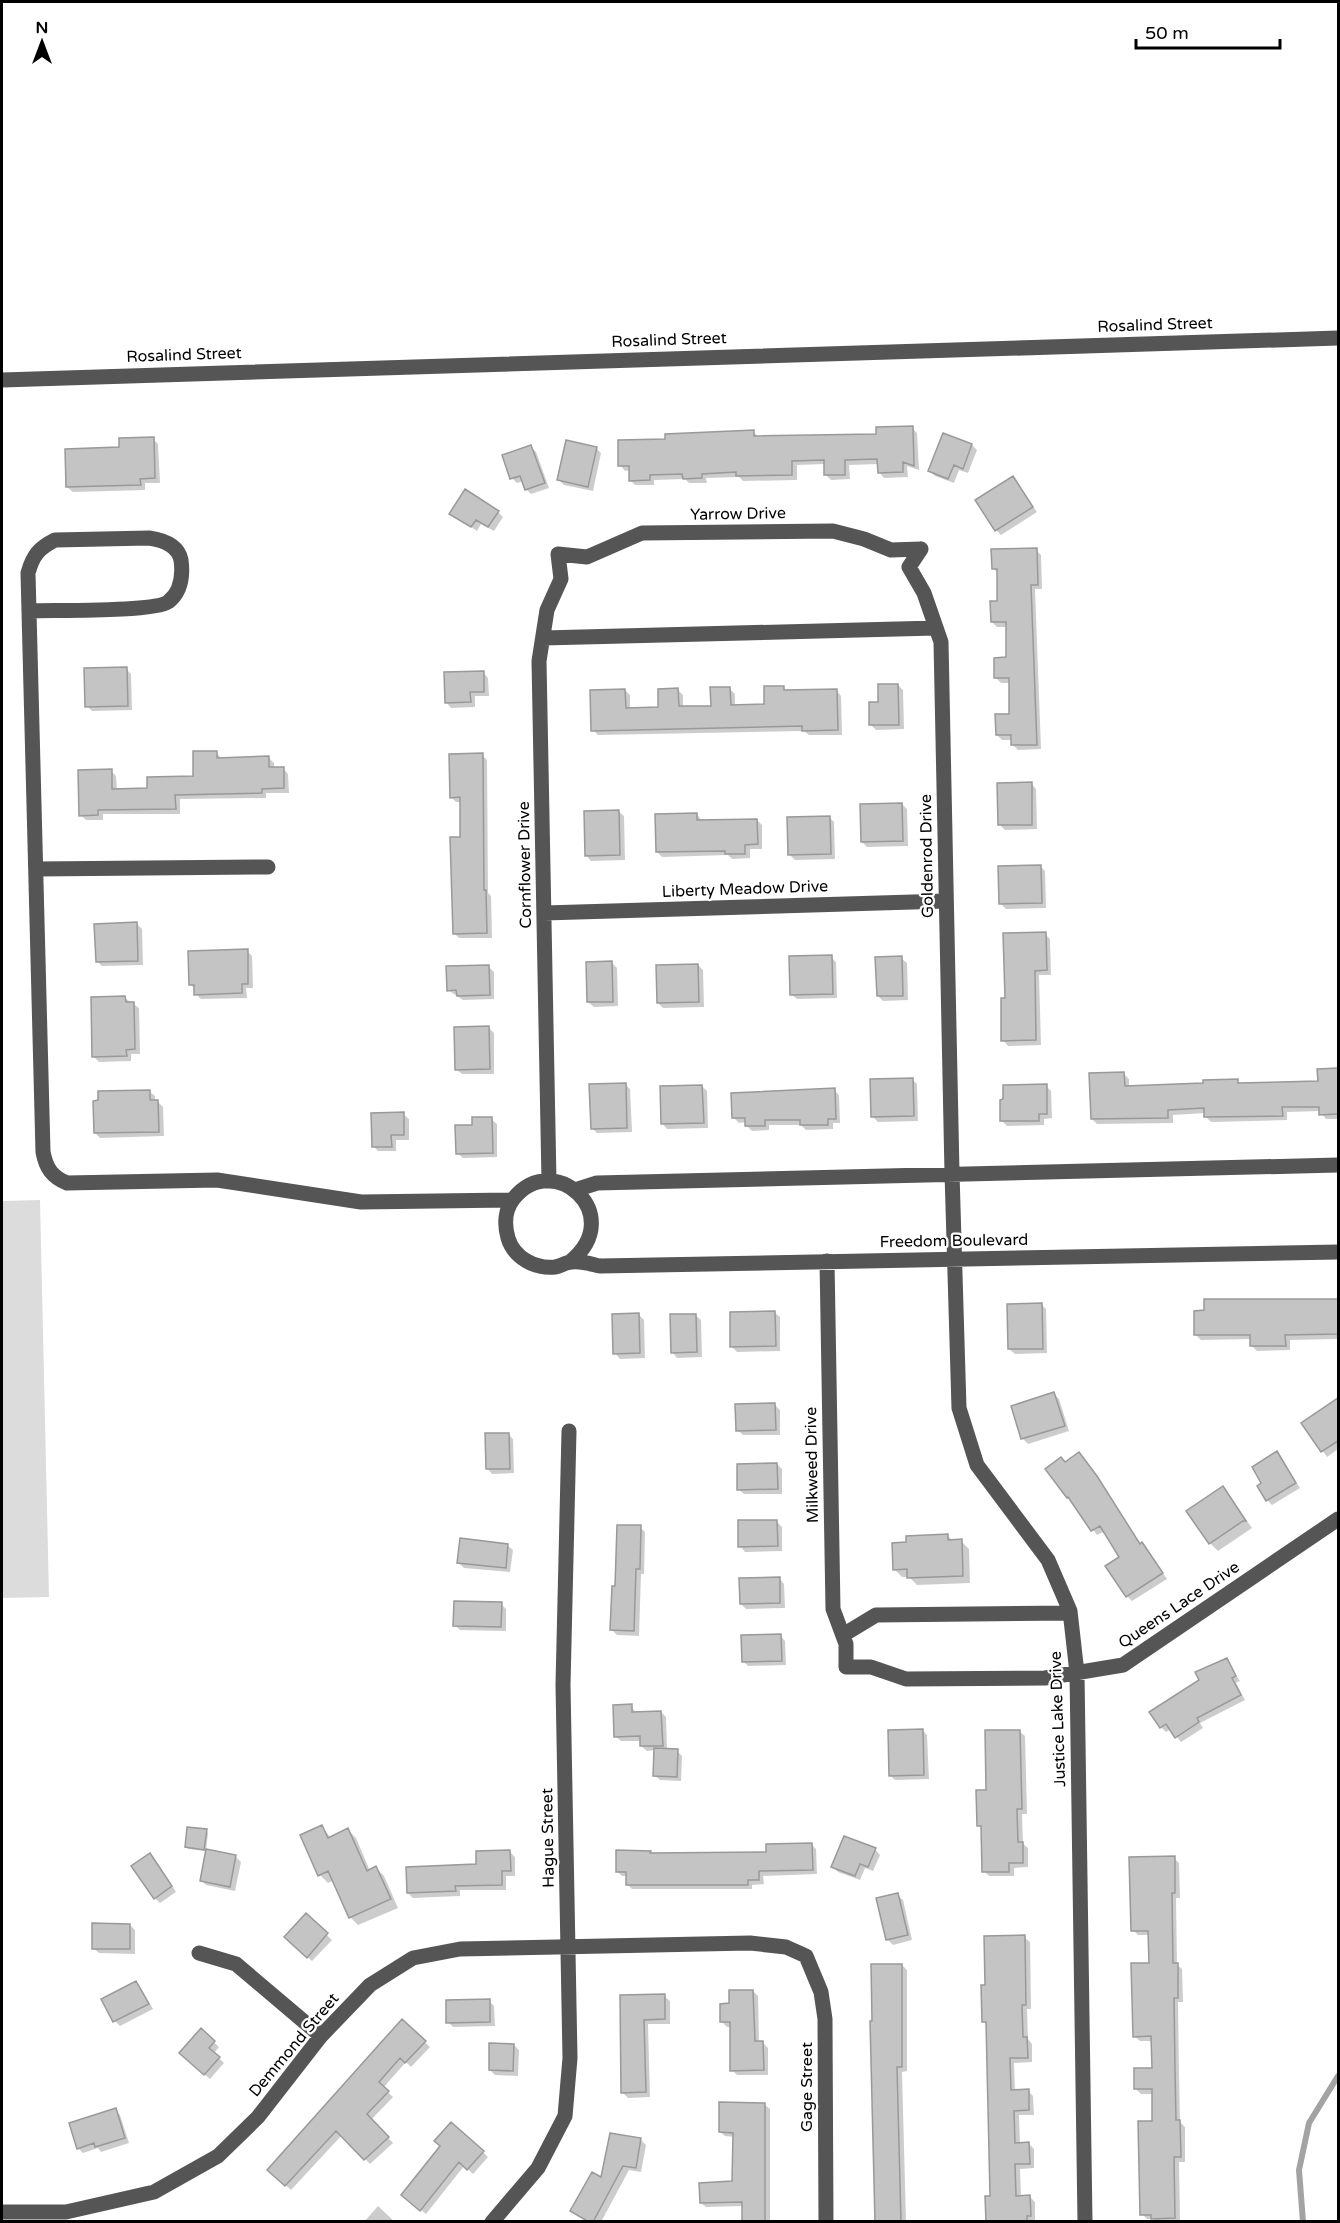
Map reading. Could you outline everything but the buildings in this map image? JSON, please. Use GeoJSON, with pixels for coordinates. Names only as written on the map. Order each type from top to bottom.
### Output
{"type":"FeatureCollection","features":[{"type":"Feature","properties":{"kind":"street","name":"Rosalind Street"},"geometry":{"type":"LineString","coordinates":[[2,380],[1338,338]]}},
{"type":"Feature","properties":{"kind":"street","name":"Yarrow Drive"},"geometry":{"type":"LineString","coordinates":[[558,554],[587,556],[642,533],[714,532],[833,531],[864,538],[891,550],[921,549]]}},
{"type":"Feature","properties":{"kind":"street"},"geometry":{"type":"LineString","coordinates":[[30,611],[147,608],[166,604],[173,597],[182,579],[179,555],[173,547],[162,540],[150,538],[55,540],[43,546],[33,556],[28,573],[43,1152],[45,1164],[50,1172],[57,1179],[67,1183],[217,1180],[360,1202],[512,1200]]}},
{"type":"Feature","properties":{"kind":"street","name":"Goldenrod Drive"},"geometry":{"type":"LineString","coordinates":[[921,549],[909,567],[924,593],[941,642],[952,1173]]}},
{"type":"Feature","properties":{"kind":"street","name":"Cornflower Drive"},"geometry":{"type":"LineString","coordinates":[[549,1180],[539,661],[547,610],[561,579],[558,554]]}},
{"type":"Feature","properties":{"kind":"street"},"geometry":{"type":"LineString","coordinates":[[543,638],[936,628]]}},
{"type":"Feature","properties":{"kind":"street"},"geometry":{"type":"LineString","coordinates":[[37,869],[268,867]]}},
{"type":"Feature","properties":{"kind":"street","name":"Liberty Meadow Drive"},"geometry":{"type":"LineString","coordinates":[[544,913],[946,901]]}},
{"type":"Feature","properties":{"kind":"street"},"geometry":{"type":"LineString","coordinates":[[575,1190],[597,1183],[1338,1165]]}},
{"type":"Feature","properties":{"kind":"street","name":"Justice Lake Drive"},"geometry":{"type":"LineString","coordinates":[[952,1173],[959,1408],[977,1465],[1048,1560],[1070,1613],[1077,1673],[1085,2222]]}},
{"type":"Feature","properties":{"kind":"street"},"geometry":{"type":"LineString","coordinates":[[549,1180],[563,1183],[575,1190],[588,1206],[592,1227],[589,1240],[581,1252],[571,1261],[557,1266],[543,1267],[529,1263],[517,1254],[509,1242],[505,1228],[506,1214],[512,1200],[522,1190],[535,1183],[549,1180]]}},
{"type":"Feature","properties":{"kind":"street","name":"Freedom Boulevard"},"geometry":{"type":"LineString","coordinates":[[571,1261],[600,1266],[1338,1252]]}},
{"type":"Feature","properties":{"kind":"street","name":"Milkweed Drive"},"geometry":{"type":"LineString","coordinates":[[827,1261],[833,1609],[846,1644],[846,1667]]}},
{"type":"Feature","properties":{"kind":"street","name":"Hague Street"},"geometry":{"type":"LineString","coordinates":[[492,2222],[538,2168],[565,2116],[570,2058],[563,1685],[569,1431]]}},
{"type":"Feature","properties":{"kind":"street","name":"Queens Lace Drive"},"geometry":{"type":"LineString","coordinates":[[846,1667],[871,1667],[906,1680],[1045,1678],[1123,1665],[1338,1519]]}},
{"type":"Feature","properties":{"kind":"street"},"geometry":{"type":"LineString","coordinates":[[843,1635],[876,1615],[1070,1613]]}},
{"type":"Feature","properties":{"kind":"street","name":"Demmond Street"},"geometry":{"type":"LineString","coordinates":[[2,2212],[66,2212],[154,2192],[218,2156],[258,2117],[321,2036],[370,1985],[413,1958],[459,1948],[750,1943],[786,1947],[806,1956]]}},
{"type":"Feature","properties":{"kind":"street"},"geometry":{"type":"LineString","coordinates":[[199,1953],[236,1964],[321,2036]]}},
{"type":"Feature","properties":{"kind":"street","name":"Gage Street"},"geometry":{"type":"LineString","coordinates":[[806,1956],[821,1992],[825,2019],[826,2222]]}},
{"type":"Feature","properties":{"kind":"shaded area"},"geometry":{"type":"Polygon","coordinates":[[[40,1200],[49,1597],[2,1598],[2,1201],[40,1200]]]}},
{"type":"Feature","properties":{"kind":"waterway"},"geometry":{"type":"LineString","coordinates":[[1303,2222],[1299,2170],[1309,2123],[1338,2076]]}}]}
